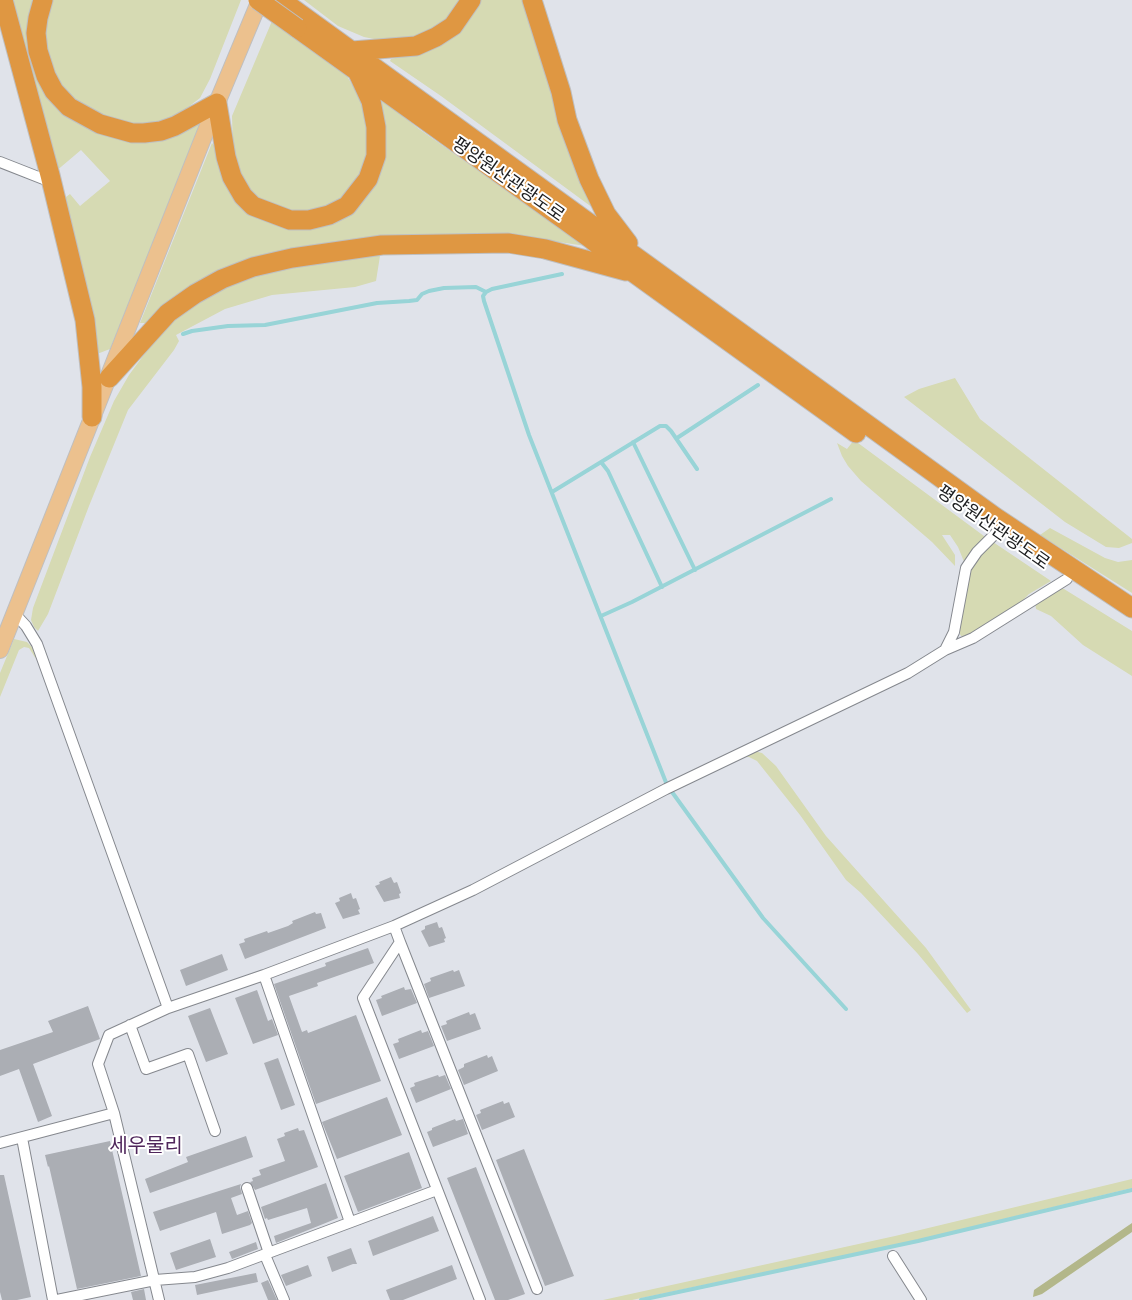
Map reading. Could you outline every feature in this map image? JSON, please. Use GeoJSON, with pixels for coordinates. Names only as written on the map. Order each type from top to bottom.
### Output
{"type":"FeatureCollection","features":[{"type":"Feature","properties":{"kind":"highway"},"geometry":{"type":"LineString","coordinates":[[3,0],[85,320],[91,367],[92,417]]}},
{"type":"Feature","properties":{"kind":"highway"},"geometry":{"type":"LineString","coordinates":[[43,0],[36,33],[38,51],[46,76],[54,91],[69,107],[100,124],[132,133],[144,134],[175,126],[217,103],[226,157],[232,177],[243,196],[253,206],[290,220],[309,220],[329,215],[347,206],[368,179],[376,156],[376,127],[370,101],[357,72]]}},
{"type":"Feature","properties":{"kind":"highway"},"geometry":{"type":"LineString","coordinates":[[259,0],[352,51],[429,116],[861,428],[1132,608]]}},
{"type":"Feature","properties":{"kind":"highway"},"geometry":{"type":"LineString","coordinates":[[281,0],[300,22],[357,72],[429,116]]}},
{"type":"Feature","properties":{"kind":"highway"},"geometry":{"type":"LineString","coordinates":[[352,51],[408,47],[422,43],[453,26],[471,0]]}},
{"type":"Feature","properties":{"kind":"highway"},"geometry":{"type":"LineString","coordinates":[[532,0],[561,92],[567,120],[589,179],[606,214],[638,267]]}},
{"type":"Feature","properties":{"kind":"highway","name":"평양원산관광도로"},"geometry":{"type":"LineString","coordinates":[[429,116],[590,239],[638,267]]}},
{"type":"Feature","properties":{"kind":"highway"},"geometry":{"type":"LineString","coordinates":[[91,367],[112,370],[168,313],[222,279],[253,267],[292,258],[382,245],[508,243],[638,267]]}},
{"type":"Feature","properties":{"kind":"highway","name":"평양원산관광도로"},"geometry":{"type":"LineString","coordinates":[[861,428],[997,532],[1132,621]]}},
{"type":"Feature","properties":{"kind":"main road"},"geometry":{"type":"LineString","coordinates":[[0,650],[259,0]]}},
{"type":"Feature","properties":{"kind":"street"},"geometry":{"type":"LineString","coordinates":[[0,162],[51,182]]}},
{"type":"Feature","properties":{"kind":"street"},"geometry":{"type":"LineString","coordinates":[[945,650],[954,632],[966,568],[977,552],[997,532]]}},
{"type":"Feature","properties":{"kind":"street"},"geometry":{"type":"LineString","coordinates":[[159,1300],[114,1113],[98,1064],[109,1035],[168,1008],[394,926],[473,890],[666,789],[908,673],[945,650],[973,638],[1067,579]]}},
{"type":"Feature","properties":{"kind":"street"},"geometry":{"type":"LineString","coordinates":[[15,614],[26,626],[37,644],[168,1008]]}},
{"type":"Feature","properties":{"kind":"street"},"geometry":{"type":"LineString","coordinates":[[394,926],[537,1289]]}},
{"type":"Feature","properties":{"kind":"street"},"geometry":{"type":"LineString","coordinates":[[400,942],[364,998],[480,1300]]}},
{"type":"Feature","properties":{"kind":"street"},"geometry":{"type":"LineString","coordinates":[[264,974],[350,1222]]}},
{"type":"Feature","properties":{"kind":"street"},"geometry":{"type":"LineString","coordinates":[[130,1025],[146,1069],[188,1054],[215,1131]]}},
{"type":"Feature","properties":{"kind":"street"},"geometry":{"type":"LineString","coordinates":[[0,1143],[114,1113]]}},
{"type":"Feature","properties":{"kind":"street"},"geometry":{"type":"LineString","coordinates":[[22,1138],[53,1300]]}},
{"type":"Feature","properties":{"kind":"street"},"geometry":{"type":"LineString","coordinates":[[247,1188],[267,1254],[284,1300]]}},
{"type":"Feature","properties":{"kind":"street"},"geometry":{"type":"LineString","coordinates":[[57,1300],[155,1280],[194,1277],[267,1254],[437,1190]]}},
{"type":"Feature","properties":{"kind":"street"},"geometry":{"type":"LineString","coordinates":[[893,1256],[921,1300]]}},
{"type":"Feature","properties":{"kind":"green space"},"geometry":{"type":"Polygon","coordinates":[[[6,0],[35,0],[34,53],[98,129],[191,123],[201,125],[110,349],[97,354],[63,199],[70,194],[80,206],[110,181],[81,150],[55,172],[6,0]]]}},
{"type":"Feature","properties":{"kind":"green space"},"geometry":{"type":"Polygon","coordinates":[[[52,0],[241,0],[210,79],[200,98],[174,118],[143,126],[108,119],[73,99],[61,84],[53,70],[45,30],[52,0]]]}},
{"type":"Feature","properties":{"kind":"green space"},"geometry":{"type":"Polygon","coordinates":[[[304,0],[466,0],[451,19],[416,38],[399,40],[364,37],[338,26],[304,0]]]}},
{"type":"Feature","properties":{"kind":"green space"},"geometry":{"type":"Polygon","coordinates":[[[481,0],[525,0],[569,149],[608,219],[441,96],[390,61],[391,59],[417,53],[476,9],[481,0]]]}},
{"type":"Feature","properties":{"kind":"green space"},"geometry":{"type":"Polygon","coordinates":[[[272,21],[347,76],[363,104],[373,145],[357,186],[329,209],[289,213],[256,199],[238,171],[233,149],[232,116],[272,21]]]}},
{"type":"Feature","properties":{"kind":"green space"},"geometry":{"type":"Polygon","coordinates":[[[378,96],[419,129],[586,246],[511,235],[462,234],[381,236],[286,250],[249,258],[222,269],[148,323],[140,323],[212,143],[218,151],[228,180],[289,223],[366,191],[378,96]]]}},
{"type":"Feature","properties":{"kind":"green space"},"geometry":{"type":"Polygon","coordinates":[[[373,255],[380,256],[376,281],[355,287],[272,295],[225,309],[176,335],[179,341],[174,350],[128,410],[48,614],[38,631],[31,620],[33,608],[90,457],[114,401],[129,375],[157,337],[198,302],[232,283],[287,266],[373,255]]]}},
{"type":"Feature","properties":{"kind":"green space"},"geometry":{"type":"Polygon","coordinates":[[[955,378],[980,419],[1132,539],[1132,543],[1119,548],[1106,547],[1065,522],[904,397],[919,389],[955,378]]]}},
{"type":"Feature","properties":{"kind":"green space"},"geometry":{"type":"Polygon","coordinates":[[[854,440],[988,539],[965,564],[958,547],[950,535],[942,535],[955,555],[955,566],[932,542],[861,481],[848,466],[837,443],[847,449],[854,440]]]}},
{"type":"Feature","properties":{"kind":"green space"},"geometry":{"type":"Polygon","coordinates":[[[1050,528],[1105,558],[1118,562],[1132,560],[1132,593],[1040,535],[1050,528]]]}},
{"type":"Feature","properties":{"kind":"green space"},"geometry":{"type":"Polygon","coordinates":[[[993,542],[1051,581],[1029,594],[1018,605],[971,635],[961,636],[958,630],[971,564],[993,542]]]}},
{"type":"Feature","properties":{"kind":"green space"},"geometry":{"type":"Polygon","coordinates":[[[1060,588],[1132,631],[1132,676],[1083,645],[1051,616],[1036,609],[1035,602],[1060,588]]]}},
{"type":"Feature","properties":{"kind":"green space"},"geometry":{"type":"Polygon","coordinates":[[[14,639],[27,642],[33,648],[36,659],[29,648],[24,647],[19,650],[0,697],[0,673],[14,639]]]}},
{"type":"Feature","properties":{"kind":"green space"},"geometry":{"type":"Polygon","coordinates":[[[754,751],[762,753],[776,766],[826,836],[926,948],[971,1010],[967,1013],[918,954],[861,893],[846,880],[800,815],[757,761],[749,757],[741,757],[754,751]]]}},
{"type":"Feature","properties":{"kind":"green space"},"geometry":{"type":"Polygon","coordinates":[[[1132,1179],[1132,1188],[917,1240],[632,1300],[603,1300],[895,1236],[1132,1179]]]}},
{"type":"Feature","properties":{"kind":"green space"},"geometry":{"type":"Polygon","coordinates":[[[1132,1223],[1132,1232],[1042,1294],[1033,1297],[1034,1290],[1132,1223]]]}},
{"type":"Feature","properties":{"kind":"building"},"geometry":{"type":"Polygon","coordinates":[[[391,877],[394,883],[397,882],[401,893],[399,894],[400,898],[384,902],[375,886],[380,884],[379,882],[391,877]]]}},
{"type":"Feature","properties":{"kind":"building"},"geometry":{"type":"Polygon","coordinates":[[[351,893],[353,899],[356,898],[360,914],[343,919],[335,903],[340,901],[339,898],[351,893]]]}},
{"type":"Feature","properties":{"kind":"building"},"geometry":{"type":"Polygon","coordinates":[[[315,912],[316,914],[321,913],[326,928],[245,959],[239,944],[245,942],[244,939],[288,926],[293,923],[292,921],[315,912]]]}},
{"type":"Feature","properties":{"kind":"building"},"geometry":{"type":"Polygon","coordinates":[[[437,922],[439,928],[442,927],[446,938],[444,939],[445,942],[429,947],[421,931],[425,929],[425,926],[437,922]]]}},
{"type":"Feature","properties":{"kind":"building"},"geometry":{"type":"Polygon","coordinates":[[[368,948],[374,963],[317,983],[318,986],[289,996],[302,1032],[307,1030],[308,1033],[356,1015],[381,1081],[316,1104],[274,984],[326,966],[325,963],[368,948]]]}},
{"type":"Feature","properties":{"kind":"building"},"geometry":{"type":"Polygon","coordinates":[[[222,954],[228,970],[186,986],[180,970],[222,954]]]}},
{"type":"Feature","properties":{"kind":"building"},"geometry":{"type":"Polygon","coordinates":[[[453,970],[454,972],[459,970],[465,986],[429,998],[424,984],[431,981],[430,978],[453,970]]]}},
{"type":"Feature","properties":{"kind":"building"},"geometry":{"type":"Polygon","coordinates":[[[404,987],[405,990],[411,989],[417,1003],[382,1016],[376,1000],[382,998],[381,996],[404,987]]]}},
{"type":"Feature","properties":{"kind":"building"},"geometry":{"type":"Polygon","coordinates":[[[257,990],[268,1021],[272,1019],[278,1035],[253,1044],[235,998],[257,990]]]}},
{"type":"Feature","properties":{"kind":"building"},"geometry":{"type":"Polygon","coordinates":[[[88,1006],[100,1039],[33,1064],[52,1116],[38,1122],[19,1069],[0,1076],[0,1050],[53,1032],[48,1021],[88,1006]]]}},
{"type":"Feature","properties":{"kind":"building"},"geometry":{"type":"Polygon","coordinates":[[[210,1008],[228,1054],[206,1062],[188,1016],[210,1008]]]}},
{"type":"Feature","properties":{"kind":"building"},"geometry":{"type":"Polygon","coordinates":[[[469,1012],[470,1015],[475,1013],[481,1029],[447,1041],[441,1026],[447,1024],[446,1021],[469,1012]]]}},
{"type":"Feature","properties":{"kind":"building"},"geometry":{"type":"Polygon","coordinates":[[[421,1030],[422,1033],[428,1031],[434,1046],[399,1059],[393,1044],[399,1042],[398,1039],[421,1030]]]}},
{"type":"Feature","properties":{"kind":"building"},"geometry":{"type":"Polygon","coordinates":[[[487,1055],[488,1058],[492,1056],[498,1071],[464,1085],[458,1070],[464,1067],[464,1064],[487,1055]]]}},
{"type":"Feature","properties":{"kind":"building"},"geometry":{"type":"Polygon","coordinates":[[[278,1058],[295,1105],[281,1110],[264,1063],[278,1058]]]}},
{"type":"Feature","properties":{"kind":"building"},"geometry":{"type":"Polygon","coordinates":[[[438,1075],[439,1077],[445,1075],[451,1089],[416,1103],[410,1088],[415,1086],[414,1083],[438,1075]]]}},
{"type":"Feature","properties":{"kind":"building"},"geometry":{"type":"Polygon","coordinates":[[[387,1097],[402,1135],[337,1159],[322,1122],[387,1097]]]}},
{"type":"Feature","properties":{"kind":"building"},"geometry":{"type":"Polygon","coordinates":[[[503,1101],[504,1104],[509,1102],[515,1117],[482,1130],[476,1115],[481,1113],[480,1110],[503,1101]]]}},
{"type":"Feature","properties":{"kind":"building"},"geometry":{"type":"Polygon","coordinates":[[[455,1119],[456,1121],[463,1119],[468,1134],[433,1147],[427,1132],[432,1130],[432,1128],[455,1119]]]}},
{"type":"Feature","properties":{"kind":"building"},"geometry":{"type":"Polygon","coordinates":[[[298,1128],[299,1131],[304,1130],[318,1167],[255,1190],[250,1182],[253,1181],[252,1178],[261,1175],[259,1170],[285,1161],[277,1139],[285,1136],[284,1133],[298,1128]]]}},
{"type":"Feature","properties":{"kind":"building"},"geometry":{"type":"Polygon","coordinates":[[[246,1136],[253,1157],[150,1193],[145,1179],[188,1162],[186,1157],[246,1136]]]}},
{"type":"Feature","properties":{"kind":"building"},"geometry":{"type":"Polygon","coordinates":[[[110,1141],[141,1276],[77,1289],[45,1155],[110,1141]]]}},
{"type":"Feature","properties":{"kind":"building"},"geometry":{"type":"Polygon","coordinates":[[[524,1149],[574,1276],[545,1286],[496,1160],[524,1149]]]}},
{"type":"Feature","properties":{"kind":"building"},"geometry":{"type":"Polygon","coordinates":[[[409,1152],[422,1188],[358,1212],[344,1176],[409,1152]]]}},
{"type":"Feature","properties":{"kind":"building"},"geometry":{"type":"Polygon","coordinates":[[[476,1167],[525,1294],[508,1300],[495,1300],[447,1178],[476,1167]]]}},
{"type":"Feature","properties":{"kind":"building"},"geometry":{"type":"Polygon","coordinates":[[[0,1175],[4,1175],[31,1297],[17,1300],[2,1300],[0,1292],[0,1175]]]}},
{"type":"Feature","properties":{"kind":"building"},"geometry":{"type":"Polygon","coordinates":[[[326,1183],[338,1218],[276,1243],[274,1236],[311,1223],[307,1208],[268,1220],[267,1218],[265,1219],[261,1207],[326,1183]]]}},
{"type":"Feature","properties":{"kind":"building"},"geometry":{"type":"Polygon","coordinates":[[[241,1184],[242,1194],[231,1198],[237,1215],[248,1211],[252,1223],[250,1225],[222,1234],[216,1212],[160,1231],[153,1212],[241,1184]]]}},
{"type":"Feature","properties":{"kind":"building"},"geometry":{"type":"Polygon","coordinates":[[[433,1216],[439,1231],[373,1256],[368,1241],[433,1216]]]}},
{"type":"Feature","properties":{"kind":"building"},"geometry":{"type":"Polygon","coordinates":[[[210,1239],[216,1257],[176,1270],[170,1253],[210,1239]]]}},
{"type":"Feature","properties":{"kind":"building"},"geometry":{"type":"Polygon","coordinates":[[[256,1242],[258,1249],[232,1259],[229,1252],[256,1242]]]}},
{"type":"Feature","properties":{"kind":"building"},"geometry":{"type":"Polygon","coordinates":[[[351,1248],[357,1264],[332,1272],[327,1257],[351,1248]]]}},
{"type":"Feature","properties":{"kind":"building"},"geometry":{"type":"Polygon","coordinates":[[[308,1265],[312,1276],[286,1286],[281,1275],[308,1265]]]}},
{"type":"Feature","properties":{"kind":"building"},"geometry":{"type":"Polygon","coordinates":[[[452,1265],[457,1279],[403,1300],[390,1300],[386,1290],[452,1265]]]}},
{"type":"Feature","properties":{"kind":"building"},"geometry":{"type":"Polygon","coordinates":[[[256,1273],[258,1282],[197,1295],[195,1285],[256,1273]]]}},
{"type":"Feature","properties":{"kind":"building"},"geometry":{"type":"Polygon","coordinates":[[[268,1280],[277,1300],[268,1300],[261,1283],[268,1280]]]}},
{"type":"Feature","properties":{"kind":"building"},"geometry":{"type":"Polygon","coordinates":[[[144,1289],[146,1300],[133,1300],[131,1292],[144,1289]]]}},
{"type":"Feature","properties":{"kind":"waterway"},"geometry":{"type":"LineString","coordinates":[[562,274],[492,289],[483,296],[484,301],[529,435],[667,785]]}},
{"type":"Feature","properties":{"kind":"waterway"},"geometry":{"type":"LineString","coordinates":[[183,334],[228,326],[265,325],[377,303],[417,300],[422,294],[444,288],[476,287],[486,292]]}},
{"type":"Feature","properties":{"kind":"waterway"},"geometry":{"type":"LineString","coordinates":[[677,438],[758,385]]}},
{"type":"Feature","properties":{"kind":"waterway"},"geometry":{"type":"LineString","coordinates":[[552,492],[660,426],[666,426],[671,431],[697,469]]}},
{"type":"Feature","properties":{"kind":"waterway"},"geometry":{"type":"LineString","coordinates":[[633,442],[695,570]]}},
{"type":"Feature","properties":{"kind":"waterway"},"geometry":{"type":"LineString","coordinates":[[601,462],[608,471],[662,587]]}},
{"type":"Feature","properties":{"kind":"waterway"},"geometry":{"type":"LineString","coordinates":[[601,616],[632,602],[831,499]]}},
{"type":"Feature","properties":{"kind":"waterway"},"geometry":{"type":"LineString","coordinates":[[672,792],[763,918],[846,1009]]}},
{"type":"Feature","properties":{"kind":"waterway"},"geometry":{"type":"LineString","coordinates":[[641,1300],[918,1241],[1132,1190]]}},
{"type":"Feature","properties":{"kind":"district","name":"세우물리"},"geometry":{"type":"Point","coordinates":[146,1146]}}]}
